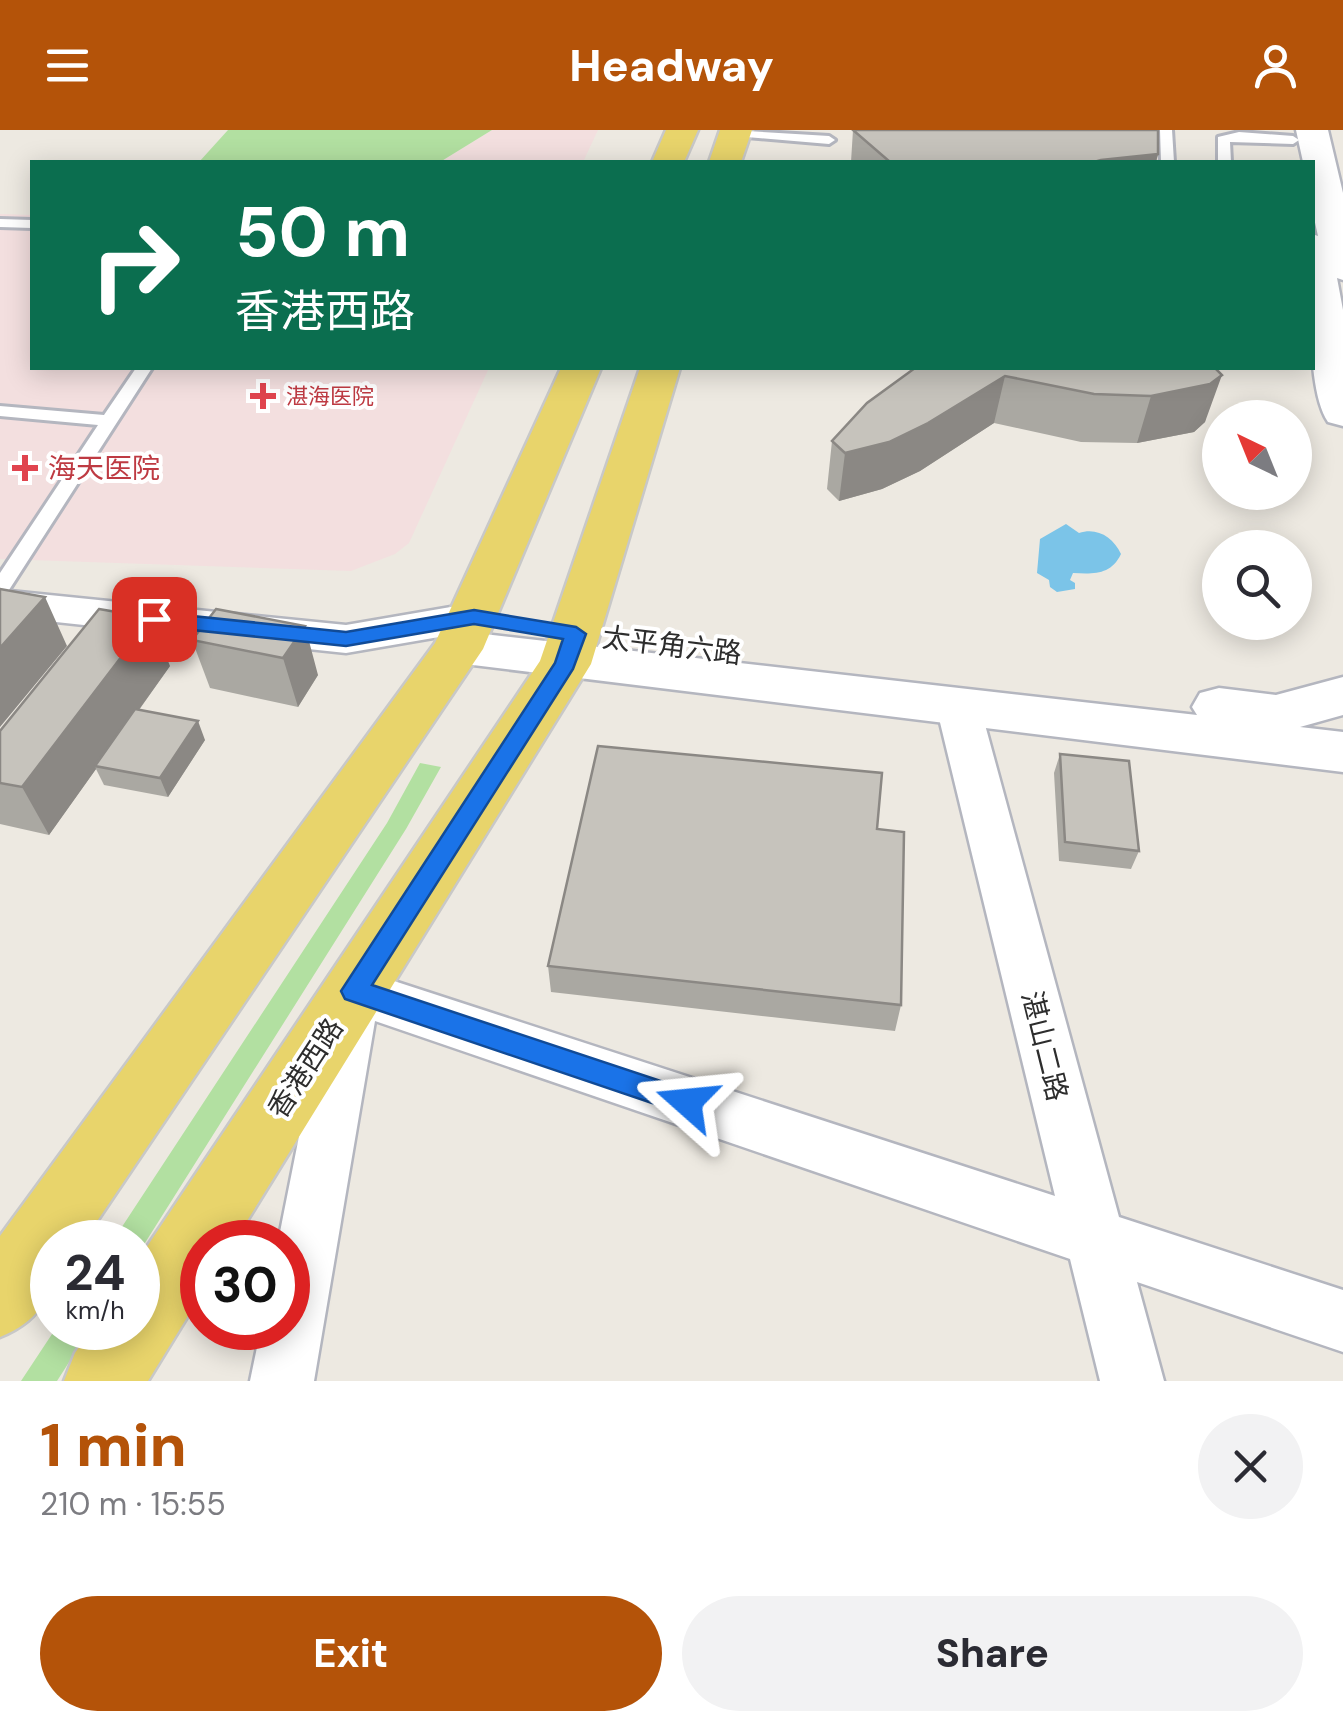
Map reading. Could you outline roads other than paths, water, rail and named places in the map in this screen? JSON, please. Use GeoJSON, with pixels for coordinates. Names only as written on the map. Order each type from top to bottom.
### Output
{"type":"FeatureCollection","features":[{"type":"Feature","properties":{"kind":"main road"},"geometry":{"type":"LineString","coordinates":[[669,160],[682,130]]}},
{"type":"Feature","properties":{"kind":"main road"},"geometry":{"type":"LineString","coordinates":[[1315,187],[1343,268]]}},
{"type":"Feature","properties":{"kind":"main road"},"geometry":{"type":"LineString","coordinates":[[1315,261],[1343,413]]}},
{"type":"Feature","properties":{"kind":"main road"},"geometry":{"type":"LineString","coordinates":[[0,1300],[466,633],[579,370]]}},
{"type":"Feature","properties":{"kind":"main road","name":"香港西路"},"geometry":{"type":"LineString","coordinates":[[103,1381],[570,649],[659,370]]}},
{"type":"Feature","properties":{"kind":"main road"},"geometry":{"type":"LineString","coordinates":[[466,633],[570,649]]}},
{"type":"Feature","properties":{"kind":"main road","name":"太平角六路"},"geometry":{"type":"LineString","coordinates":[[570,649],[1276,714],[1343,696]]}},
{"type":"Feature","properties":{"kind":"main road","name":"太平角六路"},"geometry":{"type":"LineString","coordinates":[[570,649],[959,710],[1343,752]]}},
{"type":"Feature","properties":{"kind":"street"},"geometry":{"type":"LineString","coordinates":[[0,603],[346,639],[466,633]]}},
{"type":"Feature","properties":{"kind":"street","name":"湛山二路"},"geometry":{"type":"LineString","coordinates":[[959,710],[1132,1381]]}},
{"type":"Feature","properties":{"kind":"street"},"geometry":{"type":"LineString","coordinates":[[282,1381],[354,991],[1343,1321]]}},
{"type":"Feature","properties":{"kind":"lane"},"geometry":{"type":"LineString","coordinates":[[1166,130],[1168,160]]}},
{"type":"Feature","properties":{"kind":"lane"},"geometry":{"type":"LineString","coordinates":[[1210,160],[1211,130]]}},
{"type":"Feature","properties":{"kind":"lane"},"geometry":{"type":"LineString","coordinates":[[1224,160],[1223,140],[1238,136],[1299,141]]}},
{"type":"Feature","properties":{"kind":"lane"},"geometry":{"type":"LineString","coordinates":[[732,142],[829,140]]}},
{"type":"Feature","properties":{"kind":"lane"},"geometry":{"type":"LineString","coordinates":[[0,222],[30,224]]}},
{"type":"Feature","properties":{"kind":"lane"},"geometry":{"type":"LineString","coordinates":[[0,588],[143,370]]}},
{"type":"Feature","properties":{"kind":"lane"},"geometry":{"type":"LineString","coordinates":[[0,410],[110,421]]}},
{"type":"Feature","properties":{"kind":"water"},"geometry":{"type":"Polygon","coordinates":[[[1066,524],[1079,533],[1092,531],[1104,535],[1121,554],[1107,570],[1073,573],[1070,580],[1075,589],[1057,592],[1050,587],[1049,580],[1037,573],[1040,539],[1066,524]]]}},
{"type":"Feature","properties":{"kind":"place","name":"湛海医院"},"geometry":{"type":"Point","coordinates":[263,396]}},
{"type":"Feature","properties":{"kind":"place","name":"海天医院"},"geometry":{"type":"Point","coordinates":[25,468]}}]}
